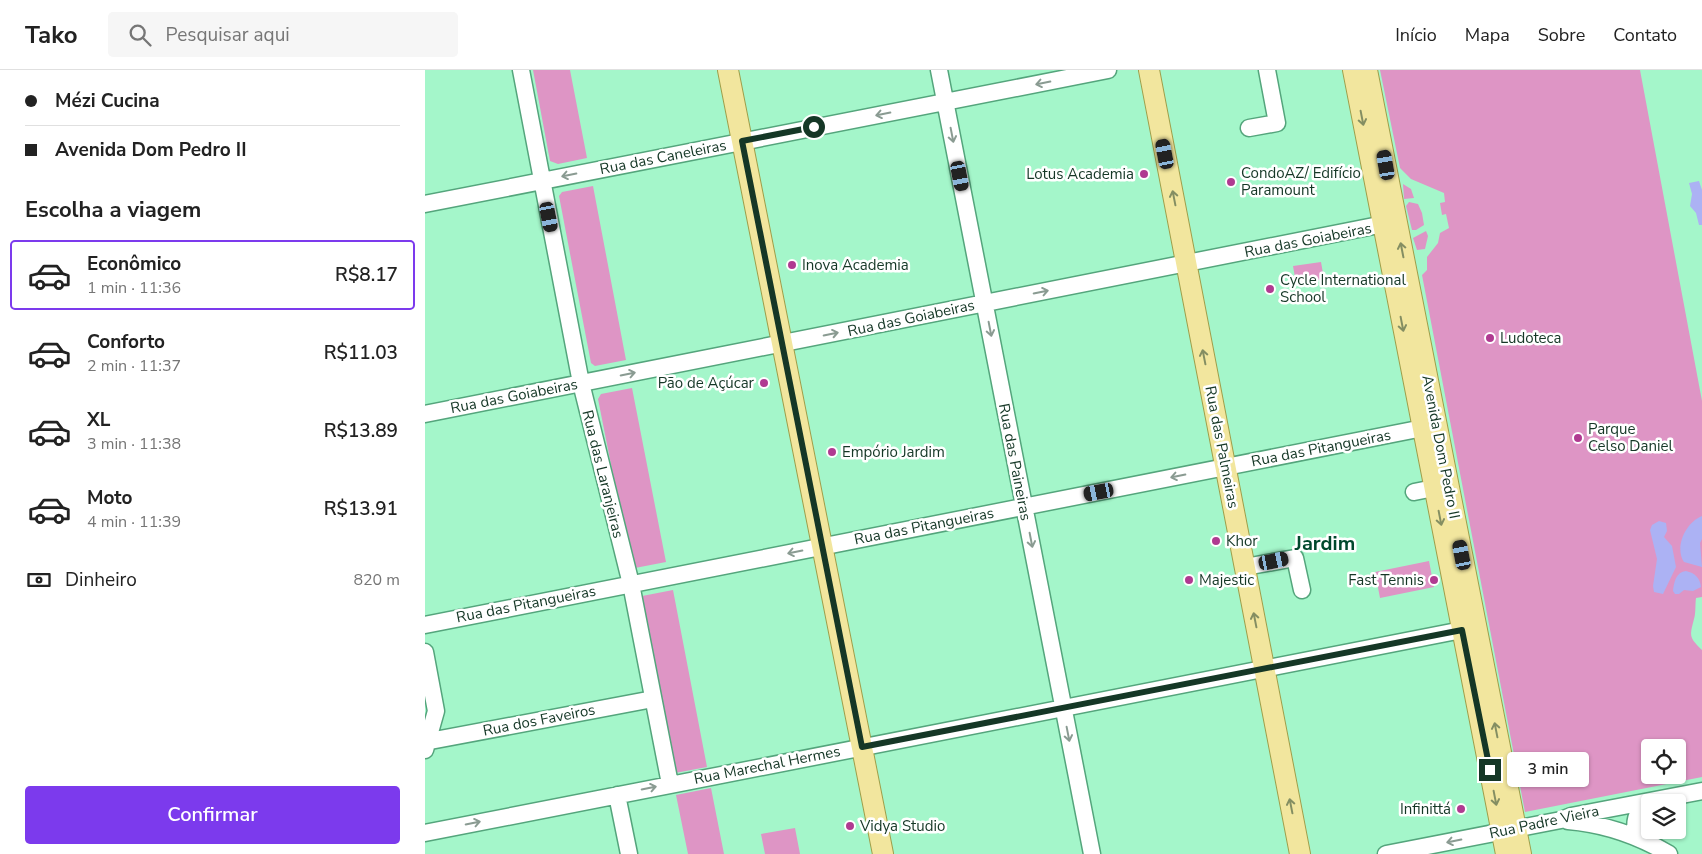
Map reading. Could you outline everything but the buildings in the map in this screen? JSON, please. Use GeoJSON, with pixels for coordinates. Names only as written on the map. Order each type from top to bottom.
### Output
{"type":"FeatureCollection","features":[{"type":"Feature","properties":{"kind":"main road"},"geometry":{"type":"LineString","coordinates":[[728,70],[883,854]]}},
{"type":"Feature","properties":{"kind":"main road","name":"Rua das Palmeiras"},"geometry":{"type":"LineString","coordinates":[[1149,70],[1300,854]]}},
{"type":"Feature","properties":{"kind":"main road","name":"Avenida Dom Pedro II"},"geometry":{"type":"LineString","coordinates":[[1353,70],[1390,223],[1509,830],[1506,854]]}},
{"type":"Feature","properties":{"kind":"main road","name":"Avenida Dom Pedro II"},"geometry":{"type":"LineString","coordinates":[[1367,70],[1423,428],[1462,630],[1509,830],[1521,854]]}},
{"type":"Feature","properties":{"kind":"street","name":"Rua das Laranjeiras"},"geometry":{"type":"LineString","coordinates":[[521,70],[581,383],[631,584],[670,784]]}},
{"type":"Feature","properties":{"kind":"street","name":"Rua das Paineiras"},"geometry":{"type":"LineString","coordinates":[[939,70],[1092,854]]}},
{"type":"Feature","properties":{"kind":"street","name":"Rua das Caneleiras"},"geometry":{"type":"LineString","coordinates":[[425,204],[1108,70]]}},
{"type":"Feature","properties":{"kind":"street"},"geometry":{"type":"LineString","coordinates":[[1249,128],[1277,123],[1267,70]]}},
{"type":"Feature","properties":{"kind":"street","name":"Rua das Goiabeiras"},"geometry":{"type":"LineString","coordinates":[[425,414],[1390,223]]}},
{"type":"Feature","properties":{"kind":"street","name":"Rua das Pitangueiras"},"geometry":{"type":"LineString","coordinates":[[425,625],[1423,428]]}},
{"type":"Feature","properties":{"kind":"street"},"geometry":{"type":"LineString","coordinates":[[1414,492],[1435,488]]}},
{"type":"Feature","properties":{"kind":"street"},"geometry":{"type":"LineString","coordinates":[[1245,567],[1295,558],[1302,590]]}},
{"type":"Feature","properties":{"kind":"street","name":"Rua Marechal Hermes"},"geometry":{"type":"LineString","coordinates":[[425,832],[1462,630]]}},
{"type":"Feature","properties":{"kind":"street"},"geometry":{"type":"LineString","coordinates":[[425,652],[435,704],[435,718],[426,744]]}},
{"type":"Feature","properties":{"kind":"street","name":"Rua dos Faveiros"},"geometry":{"type":"LineString","coordinates":[[426,744],[653,699]]}},
{"type":"Feature","properties":{"kind":"street","name":"Rua Padre Vieira"},"geometry":{"type":"LineString","coordinates":[[1686,794],[1702,791]]}},
{"type":"Feature","properties":{"kind":"street"},"geometry":{"type":"LineString","coordinates":[[617,795],[629,854]]}},
{"type":"Feature","properties":{"kind":"street","name":"Rua Padre Vieira"},"geometry":{"type":"LineString","coordinates":[[1386,854],[1641,803]]}},
{"type":"Feature","properties":{"kind":"street"},"geometry":{"type":"LineString","coordinates":[[1611,828],[1621,819],[1620,813],[1615,807]]}},
{"type":"Feature","properties":{"kind":"street"},"geometry":{"type":"LineString","coordinates":[[1637,837],[1635,819],[1641,808]]}},
{"type":"Feature","properties":{"kind":"street"},"geometry":{"type":"LineString","coordinates":[[1561,820],[1611,828],[1637,837],[1669,854]]}},
{"type":"Feature","properties":{"kind":"shaded area"},"geometry":{"type":"Polygon","coordinates":[[[533,70],[570,70],[587,158],[558,164],[550,161],[533,70]]]}},
{"type":"Feature","properties":{"kind":"shaded area","name":"Parque Celso Daniel"},"geometry":{"type":"Polygon","coordinates":[[[1380,70],[1640,70],[1702,401],[1702,597],[1696,598],[1691,636],[1702,650],[1702,777],[1686,780],[1686,739],[1641,739],[1641,784],[1667,784],[1525,812],[1422,275],[1427,270],[1427,257],[1438,243],[1440,233],[1449,228],[1446,214],[1442,215],[1440,203],[1445,202],[1444,193],[1411,179],[1400,168],[1380,70]]]}},
{"type":"Feature","properties":{"kind":"shaded area"},"geometry":{"type":"Polygon","coordinates":[[[1403,184],[1411,189],[1414,198],[1404,199],[1403,184]]]}},
{"type":"Feature","properties":{"kind":"shaded area"},"geometry":{"type":"Polygon","coordinates":[[[593,186],[626,360],[595,366],[591,363],[559,196],[562,192],[593,186]]]}},
{"type":"Feature","properties":{"kind":"shaded area"},"geometry":{"type":"Polygon","coordinates":[[[1409,202],[1418,204],[1422,213],[1424,225],[1416,230],[1412,230],[1406,206],[1409,202]]]}},
{"type":"Feature","properties":{"kind":"shaded area"},"geometry":{"type":"Polygon","coordinates":[[[1426,231],[1428,236],[1425,249],[1417,250],[1413,238],[1426,231]]]}},
{"type":"Feature","properties":{"kind":"shaded area"},"geometry":{"type":"Polygon","coordinates":[[[1321,262],[1324,279],[1296,283],[1293,266],[1321,262]]]}},
{"type":"Feature","properties":{"kind":"shaded area"},"geometry":{"type":"Polygon","coordinates":[[[632,388],[666,562],[635,568],[631,565],[598,399],[601,394],[632,388]]]}},
{"type":"Feature","properties":{"kind":"shaded area"},"geometry":{"type":"Polygon","coordinates":[[[1429,561],[1434,587],[1380,598],[1375,572],[1429,561]]]}},
{"type":"Feature","properties":{"kind":"shaded area"},"geometry":{"type":"Polygon","coordinates":[[[673,590],[707,767],[675,773],[637,597],[673,590]]]}},
{"type":"Feature","properties":{"kind":"shaded area"},"geometry":{"type":"Polygon","coordinates":[[[711,788],[724,854],[688,854],[676,795],[711,788]]]}},
{"type":"Feature","properties":{"kind":"shaded area"},"geometry":{"type":"Polygon","coordinates":[[[795,828],[800,854],[765,854],[761,834],[795,828]]]}},
{"type":"Feature","properties":{"kind":"water"},"geometry":{"type":"Polygon","coordinates":[[[1699,181],[1702,190],[1702,225],[1699,225],[1696,213],[1690,206],[1692,194],[1689,183],[1699,181]]]}},
{"type":"Feature","properties":{"kind":"water"},"geometry":{"type":"Polygon","coordinates":[[[1702,516],[1702,539],[1700,543],[1702,567],[1684,562],[1680,549],[1687,529],[1696,519],[1702,516]]]}},
{"type":"Feature","properties":{"kind":"water"},"geometry":{"type":"Polygon","coordinates":[[[1659,521],[1666,523],[1667,531],[1664,537],[1672,546],[1676,567],[1663,594],[1654,592],[1653,586],[1657,559],[1650,530],[1652,525],[1659,521]]]}},
{"type":"Feature","properties":{"kind":"water"},"geometry":{"type":"Polygon","coordinates":[[[1686,571],[1697,576],[1701,587],[1693,591],[1684,590],[1679,594],[1675,594],[1673,591],[1676,578],[1680,573],[1686,571]]]}},
{"type":"Feature","properties":{"kind":"place","name":"Lotus Academia"},"geometry":{"type":"Point","coordinates":[1144,174]}},
{"type":"Feature","properties":{"kind":"place","name":"CondoAZ/ Edifício Paramount"},"geometry":{"type":"Point","coordinates":[1231,182]}},
{"type":"Feature","properties":{"kind":"place","name":"Inova Academia"},"geometry":{"type":"Point","coordinates":[792,265]}},
{"type":"Feature","properties":{"kind":"place","name":"Cycle International School"},"geometry":{"type":"Point","coordinates":[1270,289]}},
{"type":"Feature","properties":{"kind":"place","name":"Ludoteca"},"geometry":{"type":"Point","coordinates":[1490,338]}},
{"type":"Feature","properties":{"kind":"place","name":"Pão de Açúcar"},"geometry":{"type":"Point","coordinates":[764,383]}},
{"type":"Feature","properties":{"kind":"place","name":"Parque Celso Daniel"},"geometry":{"type":"Point","coordinates":[1578,438]}},
{"type":"Feature","properties":{"kind":"place","name":"Empório Jardim"},"geometry":{"type":"Point","coordinates":[832,452]}},
{"type":"Feature","properties":{"kind":"place","name":"Khor"},"geometry":{"type":"Point","coordinates":[1216,541]}},
{"type":"Feature","properties":{"kind":"place","name":"Majestic"},"geometry":{"type":"Point","coordinates":[1189,580]}},
{"type":"Feature","properties":{"kind":"place","name":"Fast Tennis"},"geometry":{"type":"Point","coordinates":[1434,580]}},
{"type":"Feature","properties":{"kind":"place","name":"Infinittá"},"geometry":{"type":"Point","coordinates":[1461,809]}},
{"type":"Feature","properties":{"kind":"place","name":"Vidya Studio"},"geometry":{"type":"Point","coordinates":[850,826]}},
{"type":"Feature","properties":{"kind":"district","name":"Jardim"},"geometry":{"type":"Point","coordinates":[1325,543]}},
{"type":"Feature","properties":{"kind":"route"},"geometry":{"type":"LineString","coordinates":[[814,127],[742,141],[862,747],[1462,630],[1490,770]]}}]}
